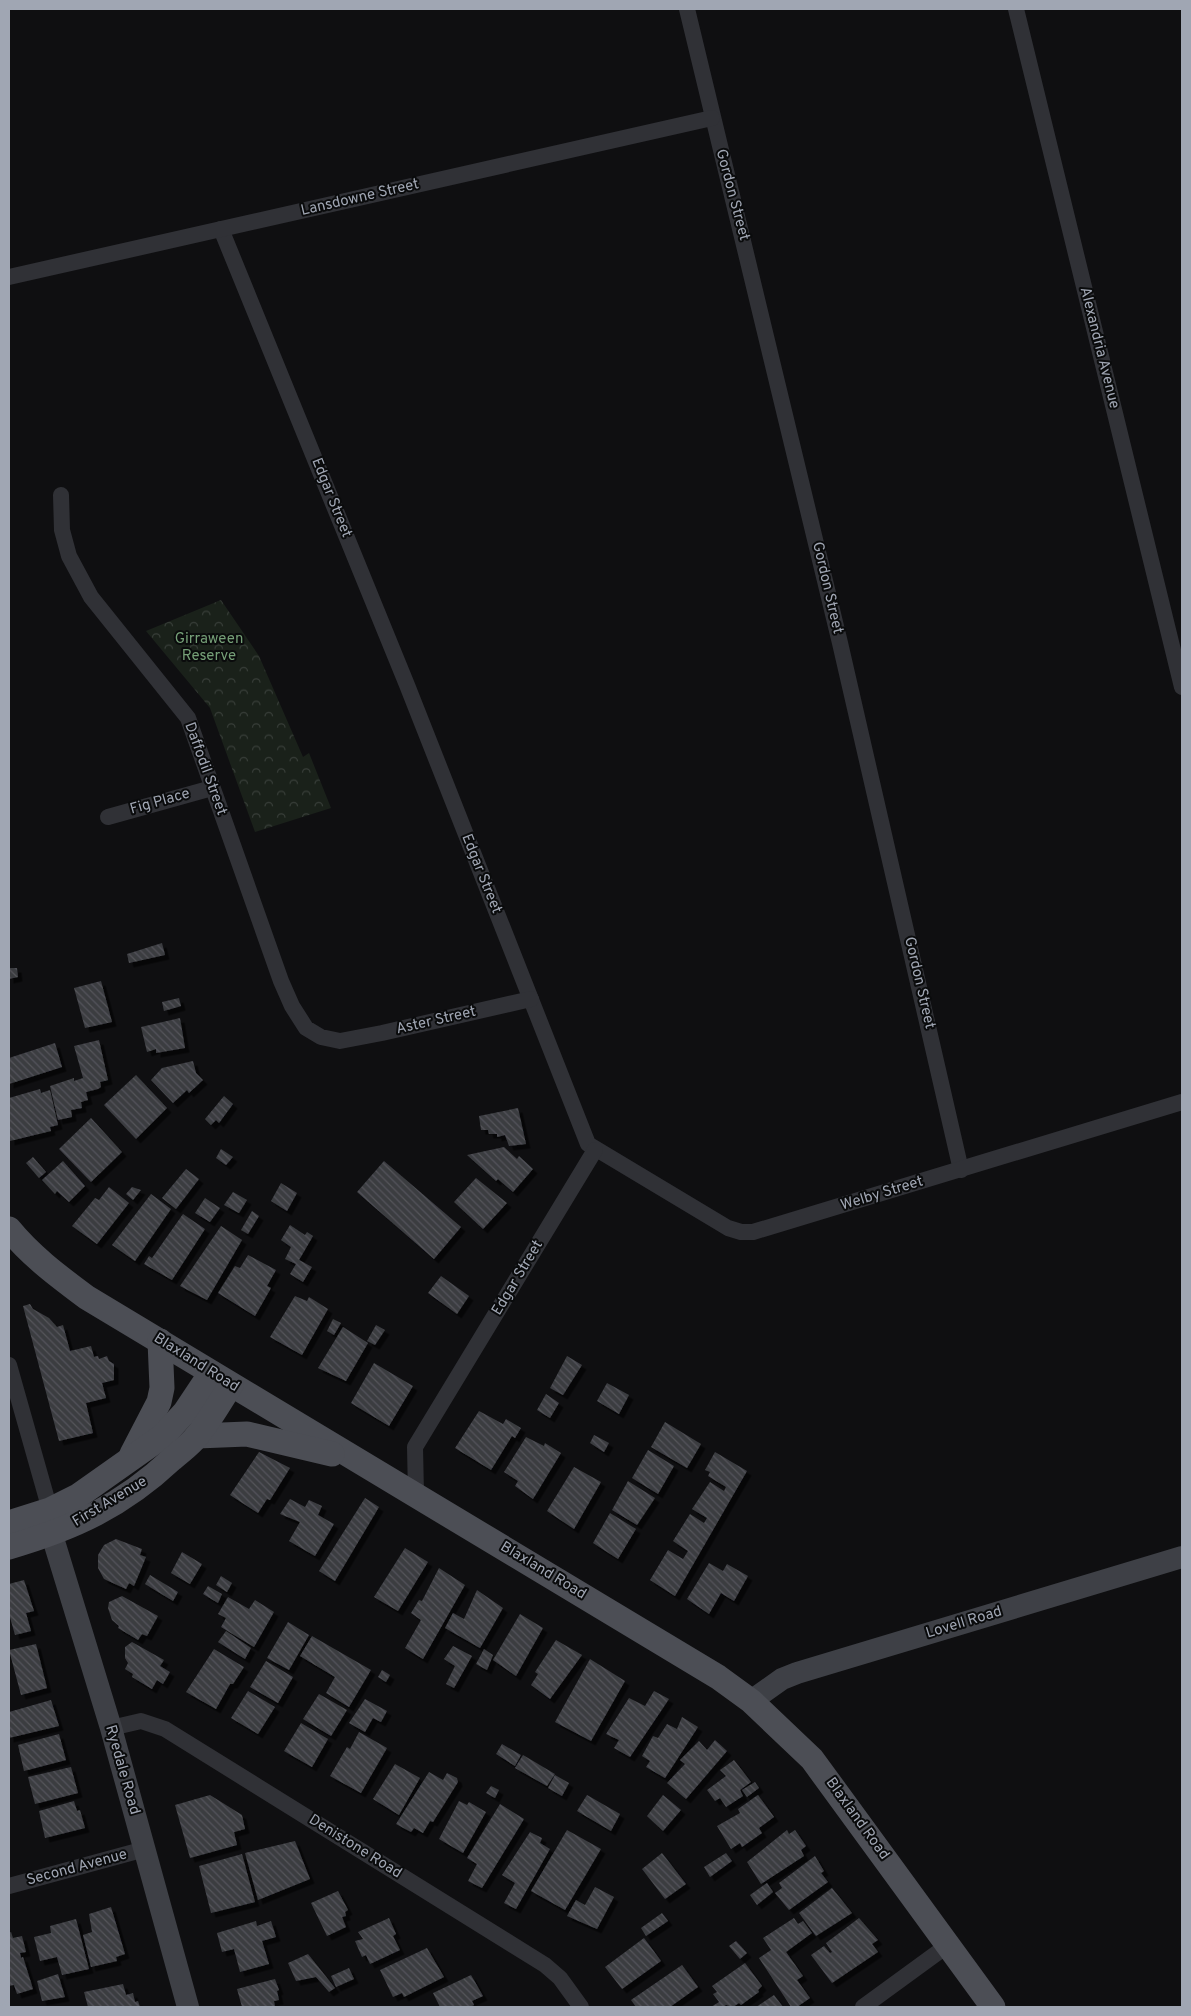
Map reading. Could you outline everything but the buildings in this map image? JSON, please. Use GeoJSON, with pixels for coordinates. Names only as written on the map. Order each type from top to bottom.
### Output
{"type":"FeatureCollection","features":[{"type":"Feature","properties":{"kind":"main road","name":"Blaxland Road"},"geometry":{"type":"LineString","coordinates":[[13,1239],[50,1271],[86,1297],[718,1677],[751,1701],[812,1759],[992,2007]]}},
{"type":"Feature","properties":{"kind":"main road"},"geometry":{"type":"LineString","coordinates":[[128,1461],[159,1402],[162,1388],[160,1341]]}},
{"type":"Feature","properties":{"kind":"main road","name":"First Avenue"},"geometry":{"type":"LineString","coordinates":[[9,1547],[52,1534],[82,1522],[129,1494],[158,1472],[197,1436],[221,1379]]}},
{"type":"Feature","properties":{"kind":"main road","name":"First Avenue"},"geometry":{"type":"LineString","coordinates":[[9,1523],[50,1510],[94,1486],[163,1436],[185,1412],[221,1379]]}},
{"type":"Feature","properties":{"kind":"main road"},"geometry":{"type":"LineString","coordinates":[[197,1436],[247,1434],[360,1461]]}},
{"type":"Feature","properties":{"kind":"street","name":"Gordon Street"},"geometry":{"type":"LineString","coordinates":[[687,9],[840,643],[961,1170]]}},
{"type":"Feature","properties":{"kind":"street","name":"Alexandria Avenue"},"geometry":{"type":"LineString","coordinates":[[1016,9],[1182,687]]}},
{"type":"Feature","properties":{"kind":"street","name":"Lansdowne Street"},"geometry":{"type":"LineString","coordinates":[[9,277],[712,118]]}},
{"type":"Feature","properties":{"kind":"street","name":"Edgar Street"},"geometry":{"type":"LineString","coordinates":[[221,229],[403,676],[588,1144],[595,1150],[415,1448],[416,1494]]}},
{"type":"Feature","properties":{"kind":"street","name":"Daffodil Street"},"geometry":{"type":"LineString","coordinates":[[61,496],[62,530],[69,556],[91,597],[188,718],[292,1006],[306,1028],[321,1038],[340,1041]]}},
{"type":"Feature","properties":{"kind":"street","name":"Fig Place"},"geometry":{"type":"LineString","coordinates":[[108,817],[212,788]]}},
{"type":"Feature","properties":{"kind":"street","name":"Aster Street"},"geometry":{"type":"LineString","coordinates":[[340,1041],[382,1034],[531,999]]}},
{"type":"Feature","properties":{"kind":"street","name":"Welby Street"},"geometry":{"type":"LineString","coordinates":[[595,1150],[728,1228],[741,1232],[764,1230],[1182,1102]]}},
{"type":"Feature","properties":{"kind":"street"},"geometry":{"type":"LineString","coordinates":[[9,1365],[50,1510]]}},
{"type":"Feature","properties":{"kind":"street","name":"Ryedale Road"},"geometry":{"type":"LineString","coordinates":[[52,1534],[111,1728],[188,2007]]}},
{"type":"Feature","properties":{"kind":"street","name":"Lovell Road"},"geometry":{"type":"LineString","coordinates":[[751,1701],[782,1679],[797,1673],[1182,1557]]}},
{"type":"Feature","properties":{"kind":"street","name":"Denistone Road"},"geometry":{"type":"LineString","coordinates":[[111,1728],[141,1721],[165,1729],[545,1964],[560,1978],[582,2007]]}},
{"type":"Feature","properties":{"kind":"street","name":"Second Avenue"},"geometry":{"type":"LineString","coordinates":[[9,1886],[145,1849]]}},
{"type":"Feature","properties":{"kind":"street"},"geometry":{"type":"LineString","coordinates":[[863,2007],[948,1945]]}},
{"type":"Feature","properties":{"kind":"green space","name":"Girraween Reserve"},"geometry":{"type":"Polygon","coordinates":[[[221,600],[259,656],[303,757],[309,753],[331,808],[255,832],[210,708],[146,631],[221,600]]]}}]}
